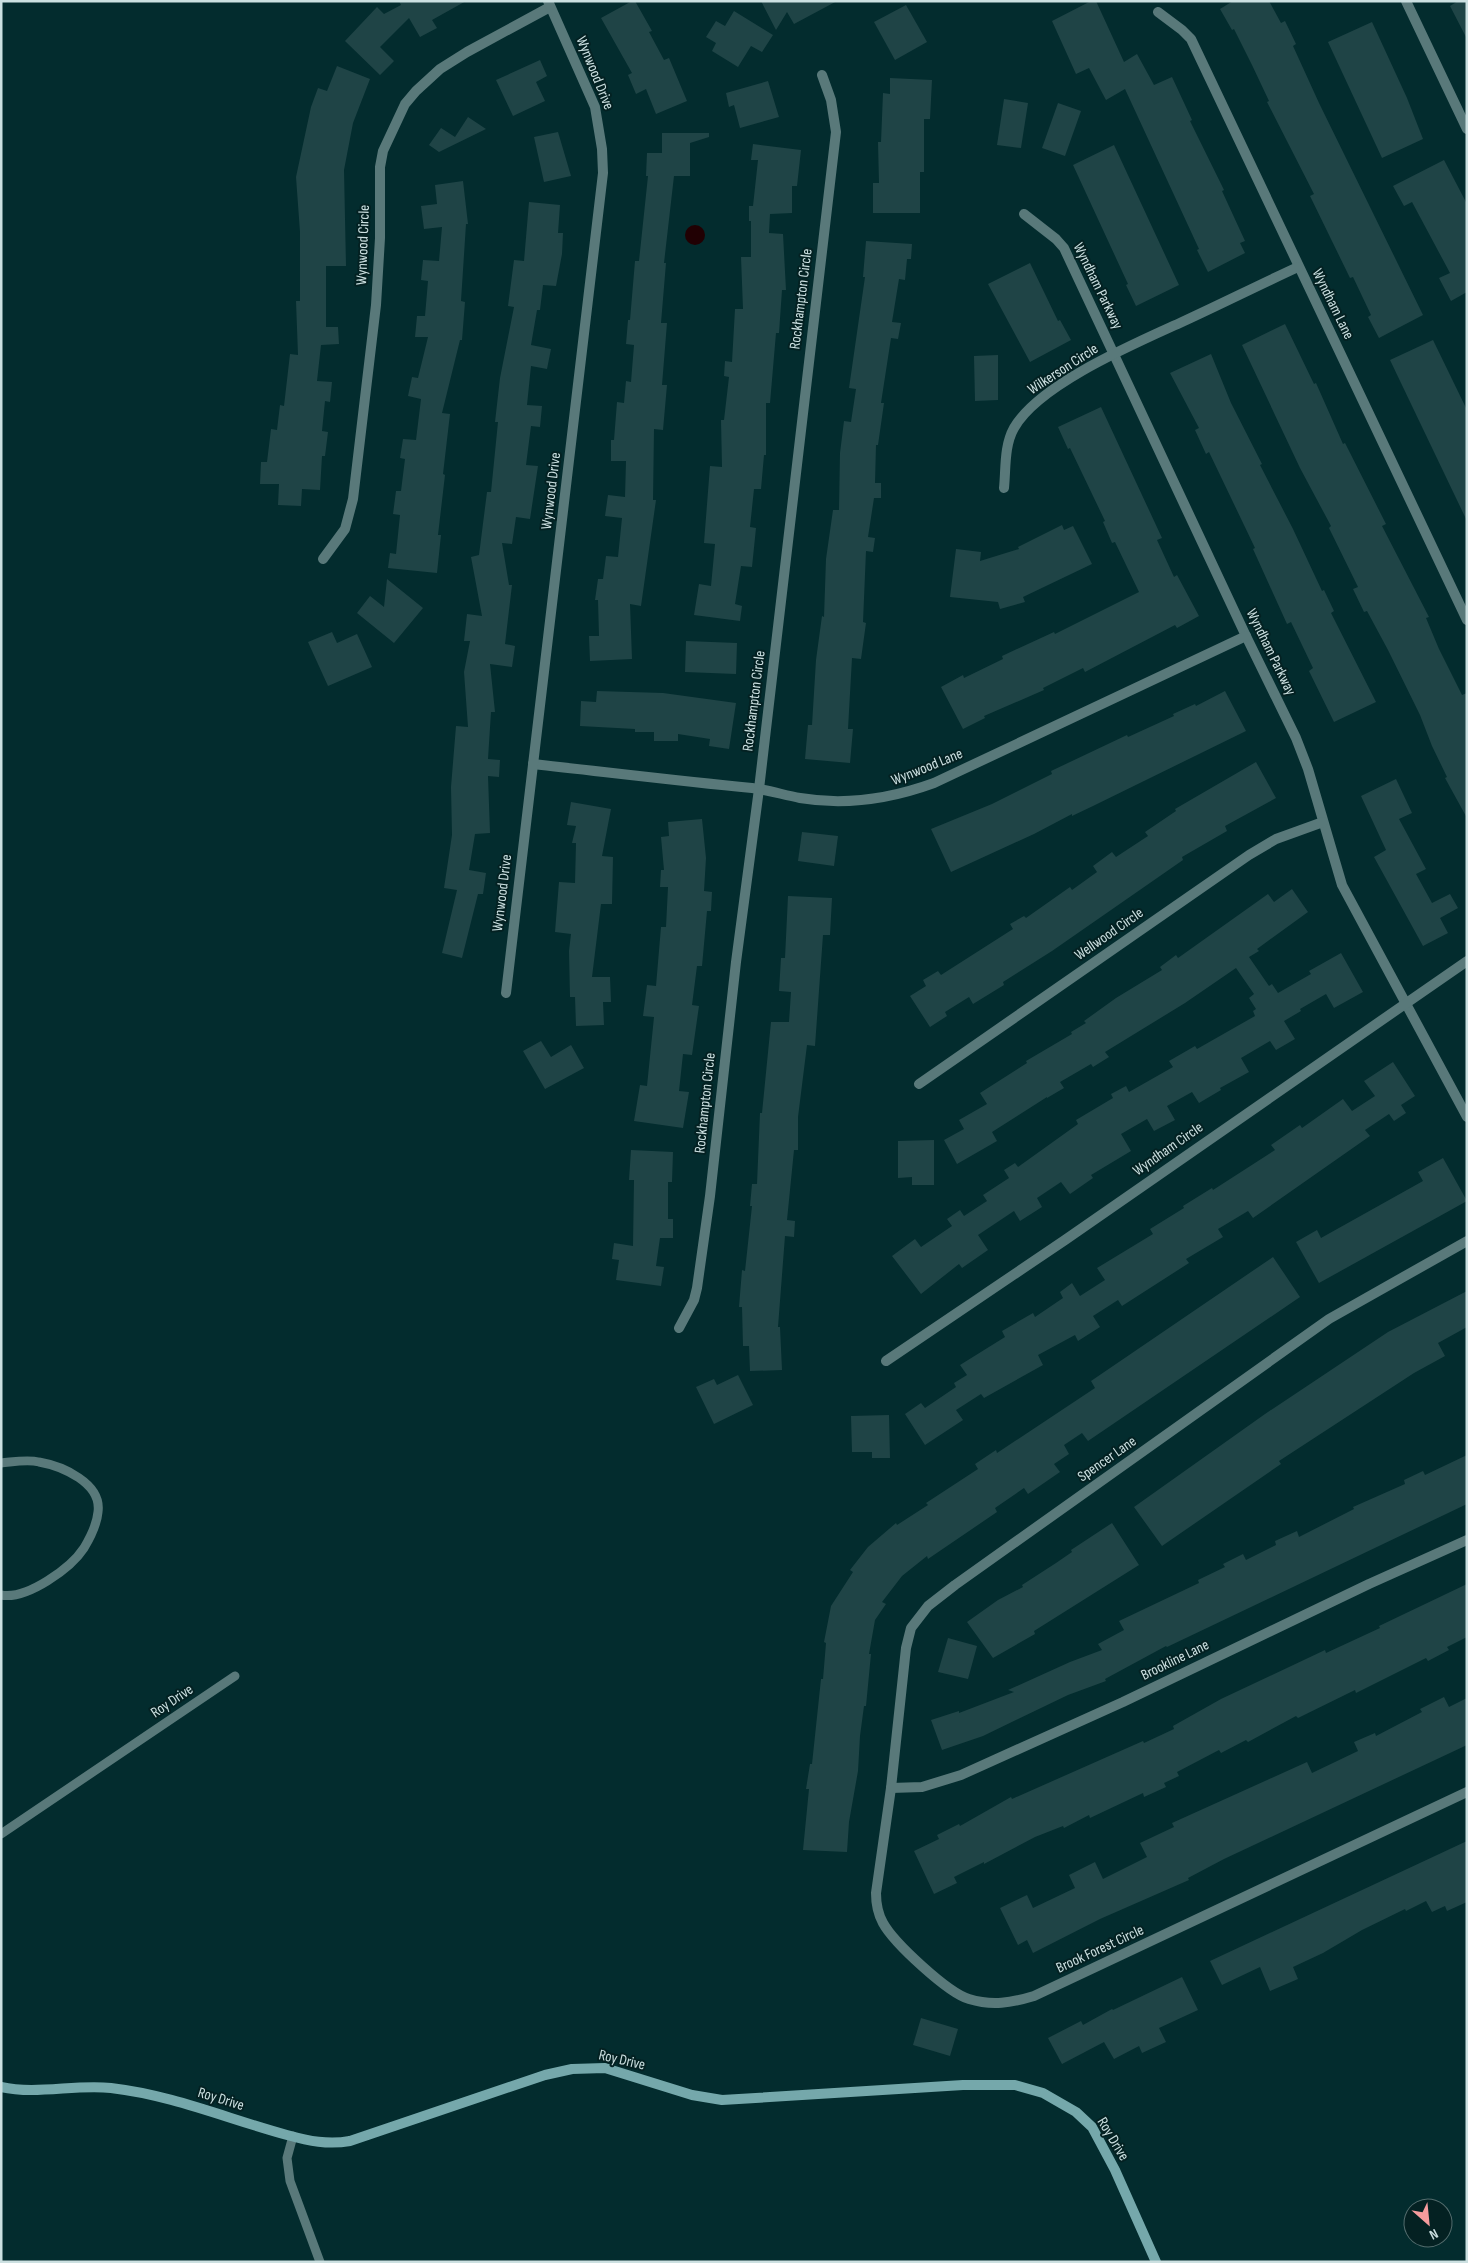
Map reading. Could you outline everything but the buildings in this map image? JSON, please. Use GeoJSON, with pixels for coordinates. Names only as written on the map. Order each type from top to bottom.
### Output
{"type":"FeatureCollection","features":[{"type":"Feature","properties":{"kind":"street"},"geometry":{"type":"LineString","coordinates":[[1406,1],[1467,129]]}},
{"type":"Feature","properties":{"kind":"street","name":"Wynwood Circle"},"geometry":{"type":"LineString","coordinates":[[323,559],[345,529],[353,499],[376,305],[382,151],[405,104],[440,69],[549,4]]}},
{"type":"Feature","properties":{"kind":"street","name":"Wynwood Drive"},"geometry":{"type":"LineString","coordinates":[[506,993],[603,173],[602,149],[595,107],[549,4]]}},
{"type":"Feature","properties":{"kind":"street","name":"Wyndham Lane"},"geometry":{"type":"LineString","coordinates":[[1158,12],[1191,39],[1467,620]]}},
{"type":"Feature","properties":{"kind":"street","name":"Rockhampton Circle"},"geometry":{"type":"LineString","coordinates":[[679,1328],[694,1300],[697,1288],[759,789],[836,132],[831,100],[822,75]]}},
{"type":"Feature","properties":{"kind":"street","name":"Wyndham Parkway"},"geometry":{"type":"LineString","coordinates":[[1024,214],[1056,239],[1064,248],[1246,636],[1296,738],[1308,769],[1342,885],[1467,1117]]}},
{"type":"Feature","properties":{"kind":"street","name":"Wilkerson Circle"},"geometry":{"type":"LineString","coordinates":[[1004,488],[1007,447],[1014,429],[1020,419],[1050,392],[1114,354],[1298,267]]}},
{"type":"Feature","properties":{"kind":"street","name":"Wynwood Lane"},"geometry":{"type":"LineString","coordinates":[[533,764],[759,789],[801,798],[868,801],[910,792],[943,778],[1246,636]]}},
{"type":"Feature","properties":{"kind":"street","name":"Wellwood Circle"},"geometry":{"type":"LineString","coordinates":[[919,1084],[1249,855],[1276,839],[1323,822]]}},
{"type":"Feature","properties":{"kind":"street","name":"Wyndham Circle"},"geometry":{"type":"LineString","coordinates":[[886,1361],[1066,1240],[1467,961]]}},
{"type":"Feature","properties":{"kind":"street","name":"Spencer Lane"},"geometry":{"type":"LineString","coordinates":[[891,1788],[906,1648],[911,1628],[928,1606],[963,1579],[1329,1319],[1467,1241]]}},
{"type":"Feature","properties":{"kind":"street","name":"Brookline Lane"},"geometry":{"type":"LineString","coordinates":[[891,1788],[922,1787],[961,1775],[1123,1702],[1369,1584],[1467,1540]]}},
{"type":"Feature","properties":{"kind":"street","name":"Brook Forest Circle"},"geometry":{"type":"LineString","coordinates":[[891,1788],[876,1894],[876,1903],[883,1923],[907,1951],[945,1984],[968,1999],[1004,2004],[1034,1996],[1467,1792]]}},
{"type":"Feature","properties":{"kind":"street","name":"Roy Drive"},"geometry":{"type":"LineString","coordinates":[[1,2087],[50,2089],[110,2088],[163,2098],[323,2143],[350,2141],[545,2075],[587,2067],[605,2068],[692,2096],[722,2100],[963,2085],[1016,2085],[1043,2093],[1064,2104],[1092,2127],[1112,2163],[1156,2262]]}},
{"type":"Feature","properties":{"kind":"lane"},"geometry":{"type":"LineString","coordinates":[[1,1464],[38,1461],[67,1471],[92,1491],[99,1511],[84,1548],[67,1567],[34,1589],[7,1596],[1,1595]]}},
{"type":"Feature","properties":{"kind":"lane","name":"Roy Drive"},"geometry":{"type":"LineString","coordinates":[[1,1834],[235,1676]]}},
{"type":"Feature","properties":{"kind":"lane"},"geometry":{"type":"LineString","coordinates":[[293,2136],[287,2158],[290,2181],[320,2262]]}},
{"type":"Feature","properties":{"kind":"shaded area"},"geometry":{"type":"Polygon","coordinates":[[[695,225],[702,228],[705,235],[702,242],[695,245],[688,242],[685,235],[688,228],[695,225]]]}}]}
